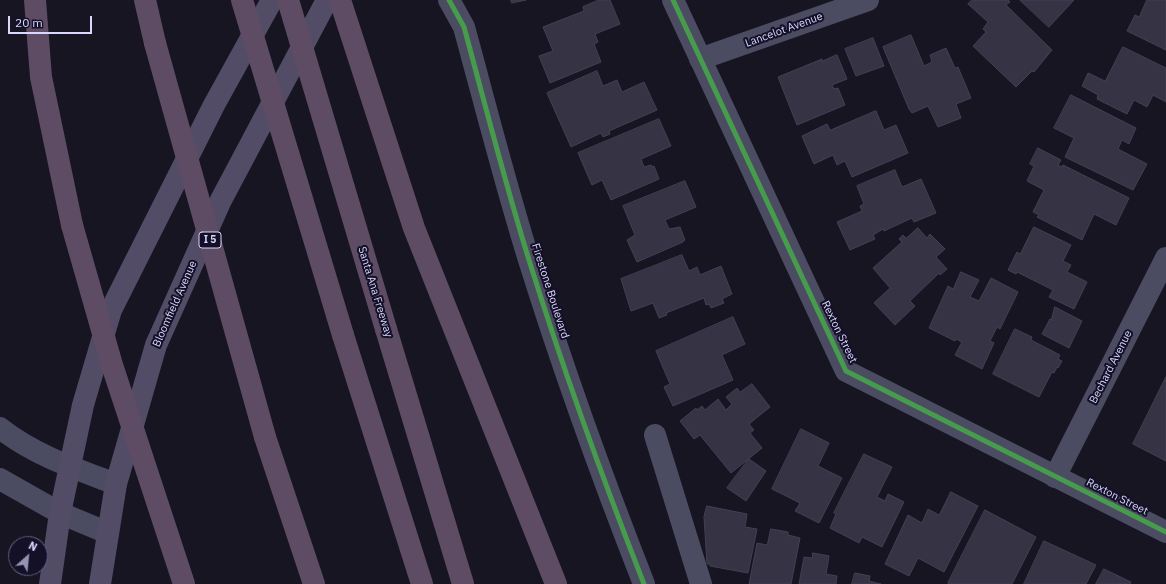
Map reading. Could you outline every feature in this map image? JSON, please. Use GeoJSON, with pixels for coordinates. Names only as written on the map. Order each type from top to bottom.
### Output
{"type":"FeatureCollection","features":[{"type":"Feature","properties":{"kind":"highway"},"geometry":{"type":"LineString","coordinates":[[35,0],[40,77],[72,225],[112,365],[184,584]]}},
{"type":"Feature","properties":{"kind":"highway","name":"I 5"},"geometry":{"type":"LineString","coordinates":[[145,0],[265,437],[314,584]]}},
{"type":"Feature","properties":{"kind":"highway"},"geometry":{"type":"LineString","coordinates":[[242,0],[342,335],[422,584]]}},
{"type":"Feature","properties":{"kind":"highway","name":"Santa Ana Freeway"},"geometry":{"type":"LineString","coordinates":[[288,0],[463,584]]}},
{"type":"Feature","properties":{"kind":"highway"},"geometry":{"type":"LineString","coordinates":[[340,0],[414,228],[556,584]]}},
{"type":"Feature","properties":{"kind":"main road"},"geometry":{"type":"LineString","coordinates":[[50,584],[60,513],[83,405],[111,310],[214,106],[272,0]]}},
{"type":"Feature","properties":{"kind":"main road","name":"Bloomfield Avenue"},"geometry":{"type":"LineString","coordinates":[[100,584],[116,484],[156,345],[221,200],[327,0]]}},
{"type":"Feature","properties":{"kind":"street","name":"Firestone Boulevard"},"geometry":{"type":"LineString","coordinates":[[450,0],[464,27],[528,258],[558,350],[595,458],[644,584]]}},
{"type":"Feature","properties":{"kind":"street","name":"Rexton Street"},"geometry":{"type":"LineString","coordinates":[[674,0],[700,60],[846,371],[1166,532]]}},
{"type":"Feature","properties":{"kind":"street","name":"Lancelot Avenue"},"geometry":{"type":"LineString","coordinates":[[700,60],[868,0]]}},
{"type":"Feature","properties":{"kind":"street","name":"Bechard Avenue"},"geometry":{"type":"LineString","coordinates":[[1055,477],[1166,258]]}},
{"type":"Feature","properties":{"kind":"street"},"geometry":{"type":"LineString","coordinates":[[0,428],[10,436],[41,454],[70,467],[116,484]]}},
{"type":"Feature","properties":{"kind":"street"},"geometry":{"type":"LineString","coordinates":[[655,435],[701,584]]}},
{"type":"Feature","properties":{"kind":"street"},"geometry":{"type":"LineString","coordinates":[[0,478],[60,513],[108,533]]}},
{"type":"Feature","properties":{"kind":"building"},"geometry":{"type":"Polygon","coordinates":[[[511,0],[526,0],[512,3],[511,0]]]}},
{"type":"Feature","properties":{"kind":"building"},"geometry":{"type":"Polygon","coordinates":[[[599,0],[610,0],[620,24],[595,34],[598,42],[594,44],[601,62],[550,83],[539,56],[553,51],[543,27],[584,11],[583,7],[599,0]]]}},
{"type":"Feature","properties":{"kind":"building"},"geometry":{"type":"Polygon","coordinates":[[[972,0],[1008,0],[1010,2],[1006,5],[1052,50],[1034,72],[1032,71],[1016,87],[973,46],[986,32],[983,29],[988,22],[968,4],[972,0]]]}},
{"type":"Feature","properties":{"kind":"building"},"geometry":{"type":"Polygon","coordinates":[[[1020,0],[1074,0],[1049,27],[1020,0]]]}},
{"type":"Feature","properties":{"kind":"building"},"geometry":{"type":"Polygon","coordinates":[[[1147,0],[1166,0],[1166,50],[1127,31],[1135,15],[1139,17],[1147,0]]]}},
{"type":"Feature","properties":{"kind":"building"},"geometry":{"type":"Polygon","coordinates":[[[911,35],[924,66],[932,62],[930,55],[946,48],[955,68],[958,67],[971,98],[956,104],[961,118],[938,127],[928,106],[912,113],[909,109],[883,47],[911,35]]]}},
{"type":"Feature","properties":{"kind":"building"},"geometry":{"type":"Polygon","coordinates":[[[873,38],[884,66],[856,76],[845,49],[873,38]]]}},
{"type":"Feature","properties":{"kind":"building"},"geometry":{"type":"Polygon","coordinates":[[[1123,47],[1166,68],[1166,102],[1153,95],[1147,107],[1134,100],[1127,114],[1097,99],[1098,95],[1082,86],[1088,73],[1105,81],[1123,47]]]}},
{"type":"Feature","properties":{"kind":"building"},"geometry":{"type":"Polygon","coordinates":[[[837,55],[847,79],[832,85],[834,89],[838,88],[845,105],[797,125],[778,77],[822,59],[822,61],[837,55]]]}},
{"type":"Feature","properties":{"kind":"building"},"geometry":{"type":"Polygon","coordinates":[[[597,71],[603,86],[617,80],[622,92],[644,82],[657,110],[609,131],[610,134],[603,137],[601,133],[571,147],[547,93],[597,71]]]}},
{"type":"Feature","properties":{"kind":"building"},"geometry":{"type":"Polygon","coordinates":[[[1071,95],[1136,128],[1129,144],[1122,140],[1118,149],[1147,164],[1133,190],[1065,157],[1074,138],[1054,128],[1071,95]]]}},
{"type":"Feature","properties":{"kind":"building"},"geometry":{"type":"Polygon","coordinates":[[[876,111],[884,130],[896,125],[908,153],[852,177],[845,161],[837,165],[833,155],[814,164],[802,136],[827,124],[830,130],[876,111]]]}},
{"type":"Feature","properties":{"kind":"building"},"geometry":{"type":"Polygon","coordinates":[[[659,119],[671,146],[641,159],[644,167],[651,165],[652,167],[654,166],[659,179],[611,200],[602,180],[592,185],[578,153],[659,119]]]}},
{"type":"Feature","properties":{"kind":"building"},"geometry":{"type":"Polygon","coordinates":[[[1038,148],[1061,160],[1058,165],[1062,167],[1063,165],[1129,198],[1116,225],[1094,214],[1082,240],[1037,217],[1039,215],[1033,212],[1044,190],[1027,181],[1034,166],[1030,164],[1038,148]]]}},
{"type":"Feature","properties":{"kind":"building"},"geometry":{"type":"Polygon","coordinates":[[[895,170],[902,187],[921,179],[936,213],[914,222],[912,218],[884,231],[883,229],[873,235],[875,239],[850,250],[837,222],[862,211],[860,206],[864,204],[857,186],[895,170]]]}},
{"type":"Feature","properties":{"kind":"building"},"geometry":{"type":"Polygon","coordinates":[[[685,181],[696,207],[665,220],[669,229],[680,227],[685,240],[637,262],[627,240],[635,235],[623,206],[685,181]]]}},
{"type":"Feature","properties":{"kind":"building"},"geometry":{"type":"Polygon","coordinates":[[[1034,227],[1071,245],[1063,261],[1071,265],[1067,272],[1087,282],[1074,309],[1049,297],[1053,290],[1017,272],[1016,274],[1008,270],[1017,252],[1020,254],[1034,227]]]}},
{"type":"Feature","properties":{"kind":"building"},"geometry":{"type":"Polygon","coordinates":[[[918,228],[927,238],[930,234],[945,249],[936,257],[947,269],[940,275],[939,273],[910,301],[915,306],[895,325],[874,303],[890,288],[873,268],[902,242],[899,239],[903,235],[906,238],[918,228]]]}},
{"type":"Feature","properties":{"kind":"building"},"geometry":{"type":"Polygon","coordinates":[[[682,255],[689,271],[697,267],[700,275],[721,266],[732,294],[722,299],[724,303],[711,308],[709,304],[706,305],[704,298],[666,313],[667,315],[659,318],[653,303],[631,311],[621,279],[682,255]]]}},
{"type":"Feature","properties":{"kind":"building"},"geometry":{"type":"Polygon","coordinates":[[[961,272],[979,280],[970,297],[979,301],[991,278],[1018,292],[1000,329],[997,327],[990,341],[994,343],[982,369],[955,355],[962,342],[956,339],[955,341],[929,328],[948,286],[953,289],[961,272]]]}},
{"type":"Feature","properties":{"kind":"building"},"geometry":{"type":"Polygon","coordinates":[[[1055,307],[1082,321],[1069,348],[1042,334],[1050,319],[1051,320],[1055,307]]]}},
{"type":"Feature","properties":{"kind":"building"},"geometry":{"type":"Polygon","coordinates":[[[733,317],[745,344],[722,355],[733,380],[673,406],[664,387],[670,384],[656,351],[733,317]]]}},
{"type":"Feature","properties":{"kind":"building"},"geometry":{"type":"Polygon","coordinates":[[[1015,329],[1032,337],[1031,340],[1060,355],[1058,359],[1062,361],[1054,373],[1052,372],[1039,397],[993,374],[1015,329]]]}},
{"type":"Feature","properties":{"kind":"building"},"geometry":{"type":"Polygon","coordinates":[[[1166,377],[1166,461],[1133,444],[1166,377]]]}},
{"type":"Feature","properties":{"kind":"building"},"geometry":{"type":"Polygon","coordinates":[[[752,384],[770,407],[749,424],[754,430],[750,433],[762,448],[731,473],[700,435],[694,439],[680,421],[696,408],[697,410],[702,406],[705,410],[718,399],[726,410],[732,404],[726,397],[737,388],[740,392],[752,384]]]}},
{"type":"Feature","properties":{"kind":"building"},"geometry":{"type":"Polygon","coordinates":[[[801,429],[829,443],[818,466],[842,478],[819,523],[795,511],[800,503],[772,489],[801,429]]]}},
{"type":"Feature","properties":{"kind":"building"},"geometry":{"type":"Polygon","coordinates":[[[864,454],[892,467],[877,497],[885,501],[888,494],[904,502],[882,547],[862,537],[859,543],[830,528],[836,514],[834,513],[864,454]]]}},
{"type":"Feature","properties":{"kind":"building"},"geometry":{"type":"Polygon","coordinates":[[[749,459],[766,471],[746,501],[727,488],[749,459]]]}},
{"type":"Feature","properties":{"kind":"building"},"geometry":{"type":"Polygon","coordinates":[[[951,492],[978,506],[944,572],[918,558],[909,576],[885,564],[908,515],[922,523],[928,509],[939,515],[951,492]]]}},
{"type":"Feature","properties":{"kind":"building"},"geometry":{"type":"Polygon","coordinates":[[[707,506],[747,514],[745,527],[757,529],[748,573],[710,566],[710,564],[707,564],[704,517],[707,506]]]}},
{"type":"Feature","properties":{"kind":"building"},"geometry":{"type":"Polygon","coordinates":[[[985,510],[1036,537],[1012,584],[949,584],[948,583],[985,510]]]}},
{"type":"Feature","properties":{"kind":"building"},"geometry":{"type":"Polygon","coordinates":[[[771,529],[788,532],[788,535],[800,538],[791,584],[749,584],[757,543],[767,545],[771,529]]]}},
{"type":"Feature","properties":{"kind":"building"},"geometry":{"type":"Polygon","coordinates":[[[1044,541],[1096,565],[1086,584],[1024,584],[1044,541]]]}},
{"type":"Feature","properties":{"kind":"building"},"geometry":{"type":"Polygon","coordinates":[[[813,553],[829,556],[826,574],[837,576],[836,584],[799,584],[804,557],[812,558],[813,553]]]}},
{"type":"Feature","properties":{"kind":"building"},"geometry":{"type":"Polygon","coordinates":[[[1104,569],[1131,582],[1130,584],[1096,584],[1104,569]]]}},
{"type":"Feature","properties":{"kind":"building"},"geometry":{"type":"Polygon","coordinates":[[[855,573],[870,576],[869,581],[881,584],[852,584],[855,573]]]}},
{"type":"Feature","properties":{"kind":"cycle path"},"geometry":{"type":"LineString","coordinates":[[449,0],[464,27],[495,144],[555,342],[613,504],[644,584]]}},
{"type":"Feature","properties":{"kind":"cycle path"},"geometry":{"type":"LineString","coordinates":[[673,0],[846,371],[1166,532]]}}]}
